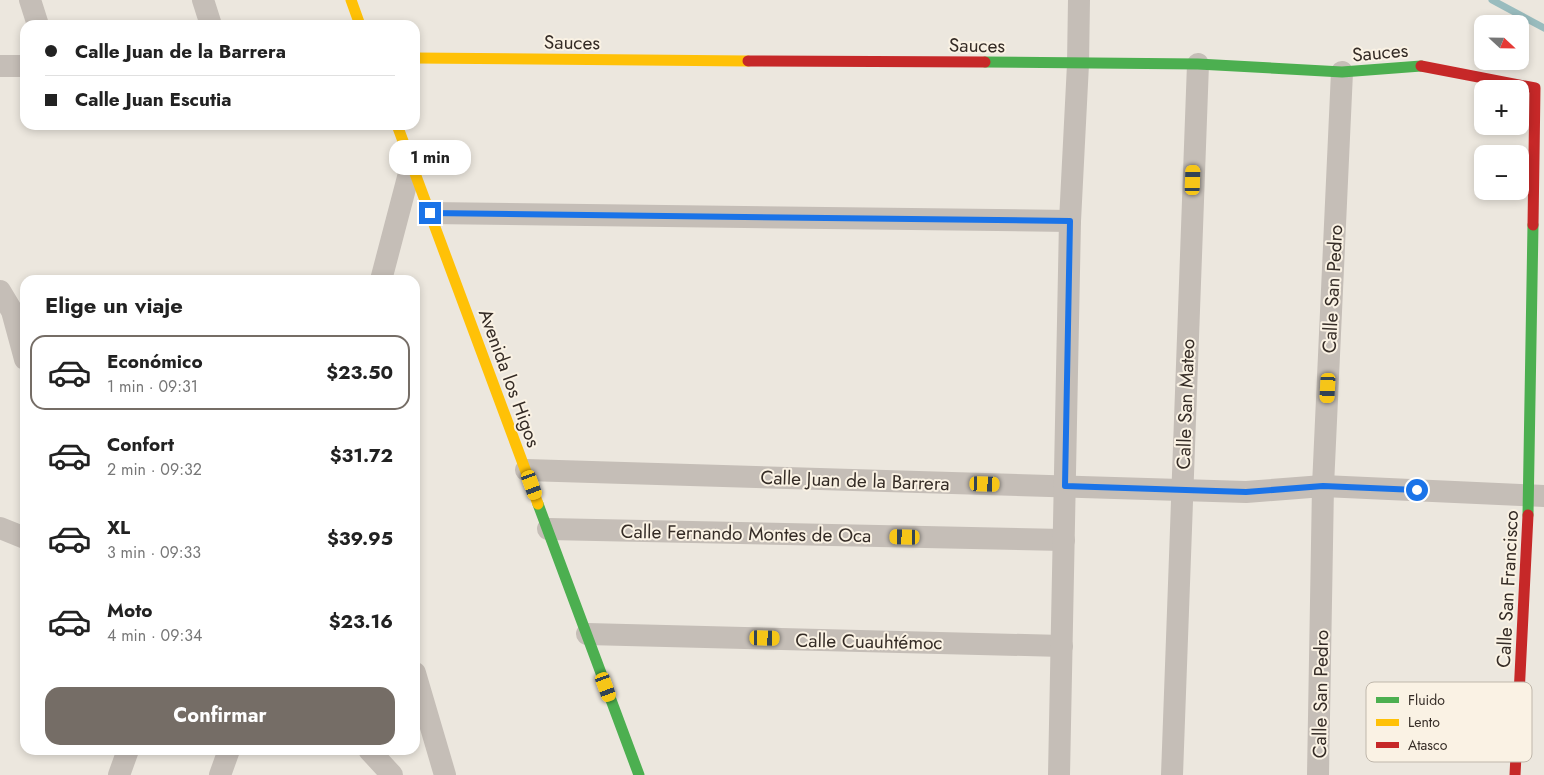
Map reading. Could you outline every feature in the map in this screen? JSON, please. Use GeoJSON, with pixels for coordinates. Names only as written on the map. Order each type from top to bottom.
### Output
{"type":"FeatureCollection","features":[{"type":"Feature","properties":{"kind":"street"},"geometry":{"type":"LineString","coordinates":[[30,0],[36,20]]}},
{"type":"Feature","properties":{"kind":"street"},"geometry":{"type":"LineString","coordinates":[[202,0],[209,20]]}},
{"type":"Feature","properties":{"kind":"street"},"geometry":{"type":"LineString","coordinates":[[352,0],[358,20]]}},
{"type":"Feature","properties":{"kind":"street"},"geometry":{"type":"LineString","coordinates":[[1060,775],[1070,221],[1078,64],[1079,0]]}},
{"type":"Feature","properties":{"kind":"street","name":"Sauces"},"geometry":{"type":"LineString","coordinates":[[420,58],[1198,64],[1342,72],[1424,66],[1535,88],[1536,495]]}},
{"type":"Feature","properties":{"kind":"street","name":"Calle San Mateo"},"geometry":{"type":"LineString","coordinates":[[1172,775],[1198,64]]}},
{"type":"Feature","properties":{"kind":"street"},"geometry":{"type":"LineString","coordinates":[[0,66],[20,66]]}},
{"type":"Feature","properties":{"kind":"street","name":"Calle San Pedro"},"geometry":{"type":"LineString","coordinates":[[1318,775],[1323,486],[1342,72]]}},
{"type":"Feature","properties":{"kind":"street","name":"Avenida los Higos"},"geometry":{"type":"LineString","coordinates":[[399,130],[639,775]]}},
{"type":"Feature","properties":{"kind":"street"},"geometry":{"type":"LineString","coordinates":[[382,275],[412,162]]}},
{"type":"Feature","properties":{"kind":"street"},"geometry":{"type":"LineString","coordinates":[[430,213],[1070,221]]}},
{"type":"Feature","properties":{"kind":"street"},"geometry":{"type":"LineString","coordinates":[[0,291],[12,311],[20,341]]}},
{"type":"Feature","properties":{"kind":"street","name":"Calle Juan de la Barrera"},"geometry":{"type":"LineString","coordinates":[[526,470],[1182,488],[1246,492],[1323,486],[1536,495]]}},
{"type":"Feature","properties":{"kind":"street","name":"Calle San Francisco"},"geometry":{"type":"LineString","coordinates":[[1522,682],[1536,495]]}},
{"type":"Feature","properties":{"kind":"street"},"geometry":{"type":"LineString","coordinates":[[0,528],[20,536]]}},
{"type":"Feature","properties":{"kind":"street","name":"Calle Fernando Montes de Oca"},"geometry":{"type":"LineString","coordinates":[[548,529],[1064,540]]}},
{"type":"Feature","properties":{"kind":"street","name":"Calle Cuauhtémoc"},"geometry":{"type":"LineString","coordinates":[[587,634],[1062,646]]}},
{"type":"Feature","properties":{"kind":"street"},"geometry":{"type":"LineString","coordinates":[[420,690],[445,775]]}},
{"type":"Feature","properties":{"kind":"street"},"geometry":{"type":"LineString","coordinates":[[119,775],[126,755]]}},
{"type":"Feature","properties":{"kind":"street"},"geometry":{"type":"LineString","coordinates":[[220,775],[227,755]]}},
{"type":"Feature","properties":{"kind":"street"},"geometry":{"type":"LineString","coordinates":[[374,755],[392,775]]}},
{"type":"Feature","properties":{"kind":"street","name":"Calle San Francisco"},"geometry":{"type":"LineString","coordinates":[[1515,775],[1516,762]]}},
{"type":"Feature","properties":{"kind":"waterway"},"geometry":{"type":"LineString","coordinates":[[1492,0],[1544,28]]}},
{"type":"Feature","properties":{"kind":"traffic: fast"},"geometry":{"type":"LineString","coordinates":[[985,62],[1198,64],[1342,72],[1421,66]]}},
{"type":"Feature","properties":{"kind":"traffic: fast"},"geometry":{"type":"LineString","coordinates":[[1528,515],[1533,225]]}},
{"type":"Feature","properties":{"kind":"traffic: fast"},"geometry":{"type":"LineString","coordinates":[[538,504],[639,775]]}},
{"type":"Feature","properties":{"kind":"traffic: slow"},"geometry":{"type":"LineString","coordinates":[[351,0],[358,20]]}},
{"type":"Feature","properties":{"kind":"traffic: slow"},"geometry":{"type":"LineString","coordinates":[[420,58],[748,61]]}},
{"type":"Feature","properties":{"kind":"traffic: slow"},"geometry":{"type":"LineString","coordinates":[[399,130],[538,504]]}},
{"type":"Feature","properties":{"kind":"traffic: jam"},"geometry":{"type":"LineString","coordinates":[[748,61],[985,62]]}},
{"type":"Feature","properties":{"kind":"traffic: jam"},"geometry":{"type":"LineString","coordinates":[[1421,66],[1535,88],[1533,225]]}},
{"type":"Feature","properties":{"kind":"traffic: jam"},"geometry":{"type":"LineString","coordinates":[[1520,682],[1528,515]]}},
{"type":"Feature","properties":{"kind":"traffic: jam"},"geometry":{"type":"LineString","coordinates":[[1515,775],[1516,762]]}},
{"type":"Feature","properties":{"kind":"route"},"geometry":{"type":"LineString","coordinates":[[430,213],[1070,221],[1065,486],[1182,488],[1246,492],[1323,486],[1417,490]]}}]}
